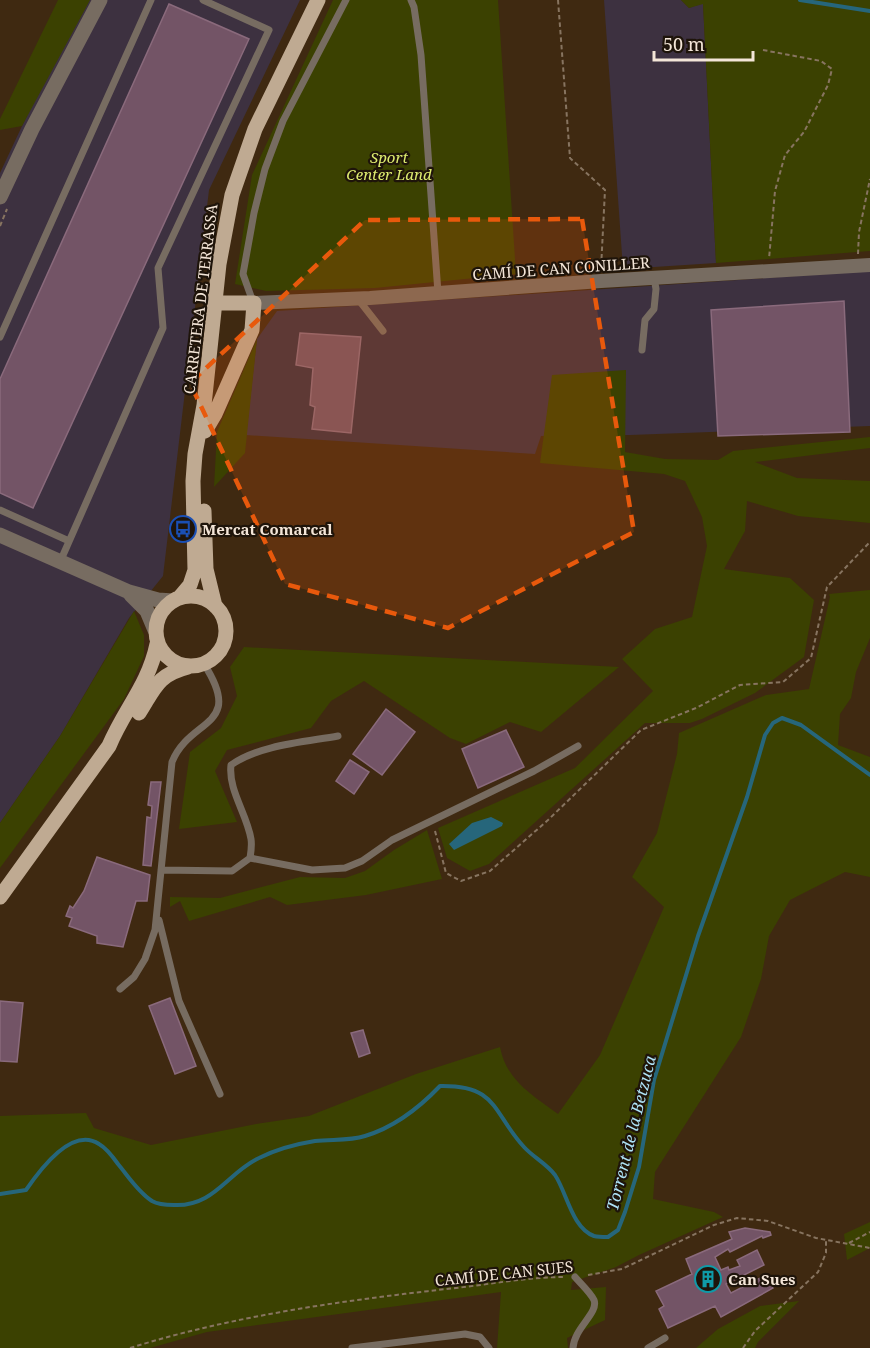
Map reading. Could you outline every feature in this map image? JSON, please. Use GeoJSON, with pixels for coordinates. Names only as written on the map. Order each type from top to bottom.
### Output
{"type":"FeatureCollection","features":[{"type":"Feature","properties":{"kind":"main road","name":"CARRETERA DE TERRASSA"},"geometry":{"type":"LineString","coordinates":[[176,599],[190,585],[195,570],[193,480],[226,219],[246,151],[318,0]]}},
{"type":"Feature","properties":{"kind":"main road"},"geometry":{"type":"LineString","coordinates":[[206,430],[252,330],[254,303],[215,303]]}},
{"type":"Feature","properties":{"kind":"main road","name":"CARRETERA DE TERRASSA"},"geometry":{"type":"LineString","coordinates":[[204,405],[206,430],[203,492],[205,548],[207,579],[215,606]]}},
{"type":"Feature","properties":{"kind":"main road"},"geometry":{"type":"LineString","coordinates":[[0,897],[109,746],[117,727],[146,680],[159,616],[176,599],[200,597],[215,606],[224,620],[225,641],[218,653],[204,664],[173,670],[160,679],[125,733],[109,746]]}},
{"type":"Feature","properties":{"kind":"main road"},"geometry":{"type":"LineString","coordinates":[[156,637],[170,660],[188,667]]}},
{"type":"Feature","properties":{"kind":"street"},"geometry":{"type":"LineString","coordinates":[[1,190],[100,0]]}},
{"type":"Feature","properties":{"kind":"street","name":"CAMÍ DE CAN CONILLER"},"geometry":{"type":"LineString","coordinates":[[254,303],[864,265]]}},
{"type":"Feature","properties":{"kind":"street"},"geometry":{"type":"LineString","coordinates":[[0,535],[129,592],[158,600],[176,599]]}},
{"type":"Feature","properties":{"kind":"street"},"geometry":{"type":"LineString","coordinates":[[129,592],[145,608],[156,637]]}},
{"type":"Feature","properties":{"kind":"lane"},"geometry":{"type":"LineString","coordinates":[[0,337],[151,0]]}},
{"type":"Feature","properties":{"kind":"lane"},"geometry":{"type":"LineString","coordinates":[[60,562],[164,328],[158,268],[269,30],[203,0]]}},
{"type":"Feature","properties":{"kind":"lane"},"geometry":{"type":"LineString","coordinates":[[254,303],[243,274],[265,169],[283,121],[346,0]]}},
{"type":"Feature","properties":{"kind":"lane"},"geometry":{"type":"LineString","coordinates":[[411,0],[421,55],[438,293]]}},
{"type":"Feature","properties":{"kind":"lane"},"geometry":{"type":"LineString","coordinates":[[642,350],[645,320],[654,309],[656,289],[654,278]]}},
{"type":"Feature","properties":{"kind":"lane"},"geometry":{"type":"LineString","coordinates":[[358,298],[383,332]]}},
{"type":"Feature","properties":{"kind":"lane"},"geometry":{"type":"LineString","coordinates":[[0,510],[69,541]]}},
{"type":"Feature","properties":{"kind":"lane"},"geometry":{"type":"LineString","coordinates":[[120,989],[134,977],[145,959],[155,930],[172,762],[182,743],[209,722],[219,705],[219,694],[204,664]]}},
{"type":"Feature","properties":{"kind":"lane"},"geometry":{"type":"LineString","coordinates":[[250,858],[252,841],[244,813],[229,777],[231,765],[257,752],[338,736]]}},
{"type":"Feature","properties":{"kind":"lane"},"geometry":{"type":"LineString","coordinates":[[161,870],[232,871],[250,858],[312,870],[345,868],[362,861],[392,840],[534,771],[578,746]]}},
{"type":"Feature","properties":{"kind":"lane"},"geometry":{"type":"LineString","coordinates":[[157,911],[179,1001],[220,1094]]}},
{"type":"Feature","properties":{"kind":"lane"},"geometry":{"type":"LineString","coordinates":[[573,1348],[576,1332],[593,1313],[594,1306],[594,1301],[575,1277]]}},
{"type":"Feature","properties":{"kind":"lane"},"geometry":{"type":"LineString","coordinates":[[352,1348],[465,1334],[480,1337],[489,1348]]}},
{"type":"Feature","properties":{"kind":"lane"},"geometry":{"type":"LineString","coordinates":[[648,1348],[665,1338]]}},
{"type":"Feature","properties":{"kind":"path"},"geometry":{"type":"LineString","coordinates":[[558,0],[570,158],[605,190],[601,281]]}},
{"type":"Feature","properties":{"kind":"path"},"geometry":{"type":"LineString","coordinates":[[763,50],[821,61],[832,69],[828,85],[804,132],[785,155],[775,191],[768,271]]}},
{"type":"Feature","properties":{"kind":"path"},"geometry":{"type":"LineString","coordinates":[[864,265],[859,232],[870,179]]}},
{"type":"Feature","properties":{"kind":"path"},"geometry":{"type":"LineString","coordinates":[[432,821],[446,873],[461,881],[489,871],[548,820],[641,730],[696,708],[740,686],[783,682],[812,658],[827,587],[870,543]]}},
{"type":"Feature","properties":{"kind":"path","name":"CAMÍ DE CAN SUES"},"geometry":{"type":"LineString","coordinates":[[130,1348],[182,1332],[358,1298],[528,1279],[575,1277],[622,1269],[714,1226],[737,1218],[768,1221],[826,1240],[870,1248]]}},
{"type":"Feature","properties":{"kind":"path"},"geometry":{"type":"LineString","coordinates":[[848,1243],[870,1232]]}},
{"type":"Feature","properties":{"kind":"path"},"geometry":{"type":"LineString","coordinates":[[743,1348],[754,1331],[818,1272],[826,1253],[826,1240]]}},
{"type":"Feature","properties":{"kind":"highlighted area"},"geometry":{"type":"Polygon","coordinates":[[[582,219],[634,532],[448,628],[285,584],[190,383],[365,220],[582,219]]]}},
{"type":"Feature","properties":{"kind":"shaded area"},"geometry":{"type":"Polygon","coordinates":[[[88,0],[300,0],[209,190],[163,576],[129,618],[60,736],[0,823],[0,173],[30,109],[88,0]]]}},
{"type":"Feature","properties":{"kind":"shaded area"},"geometry":{"type":"Polygon","coordinates":[[[604,0],[681,0],[689,8],[703,3],[716,263],[623,269],[604,0]]]}},
{"type":"Feature","properties":{"kind":"shaded area"},"geometry":{"type":"Polygon","coordinates":[[[870,271],[870,426],[541,436],[535,454],[246,435],[257,339],[277,311],[870,271]]]}},
{"type":"Feature","properties":{"kind":"green space"},"geometry":{"type":"Polygon","coordinates":[[[58,0],[90,0],[22,126],[0,130],[0,119],[58,0]]]}},
{"type":"Feature","properties":{"kind":"green space","name":"Sport Center Land"},"geometry":{"type":"Polygon","coordinates":[[[333,0],[498,0],[516,274],[375,288],[266,291],[235,284],[252,175],[333,0]]]}},
{"type":"Feature","properties":{"kind":"green space"},"geometry":{"type":"Polygon","coordinates":[[[681,0],[870,0],[870,251],[716,263],[703,4],[689,8],[681,0]]]}},
{"type":"Feature","properties":{"kind":"green space"},"geometry":{"type":"Polygon","coordinates":[[[257,339],[245,453],[214,487],[217,432],[257,339]]]}},
{"type":"Feature","properties":{"kind":"green space"},"geometry":{"type":"Polygon","coordinates":[[[626,370],[625,452],[665,459],[718,460],[733,451],[870,437],[870,448],[755,462],[797,478],[870,481],[870,523],[798,516],[747,501],[745,531],[724,569],[790,578],[814,600],[804,657],[755,693],[702,719],[690,723],[645,723],[489,864],[470,871],[447,858],[438,828],[575,768],[653,691],[622,659],[655,629],[692,617],[707,546],[702,517],[685,481],[664,474],[540,463],[552,375],[626,370]]]}},
{"type":"Feature","properties":{"kind":"green space"},"geometry":{"type":"Polygon","coordinates":[[[870,590],[870,638],[856,672],[851,698],[840,714],[838,745],[870,757],[870,877],[845,872],[790,900],[769,936],[761,979],[741,1037],[655,1172],[653,1199],[714,1212],[723,1217],[616,1267],[572,1282],[571,1290],[606,1287],[605,1320],[567,1338],[568,1348],[497,1348],[501,1292],[207,1332],[150,1348],[0,1348],[0,1116],[86,1113],[94,1128],[151,1145],[309,1116],[416,1074],[500,1047],[503,1059],[514,1078],[558,1114],[600,1055],[664,907],[632,877],[657,833],[677,754],[679,733],[766,695],[809,689],[829,594],[870,590]]]}},
{"type":"Feature","properties":{"kind":"green space"},"geometry":{"type":"Polygon","coordinates":[[[134,611],[144,635],[144,656],[124,699],[0,868],[0,823],[60,736],[134,611]]]}},
{"type":"Feature","properties":{"kind":"green space"},"geometry":{"type":"Polygon","coordinates":[[[244,647],[619,667],[541,732],[510,722],[466,744],[450,738],[364,681],[331,701],[311,728],[227,750],[215,771],[237,822],[179,829],[190,752],[221,728],[237,696],[230,667],[244,647]]]}},
{"type":"Feature","properties":{"kind":"green space"},"geometry":{"type":"Polygon","coordinates":[[[427,830],[442,879],[366,895],[287,905],[270,897],[189,921],[180,901],[170,907],[170,897],[220,898],[300,877],[345,878],[365,871],[427,830]]]}},
{"type":"Feature","properties":{"kind":"green space"},"geometry":{"type":"Polygon","coordinates":[[[870,1222],[870,1248],[847,1260],[844,1234],[870,1222]]]}},
{"type":"Feature","properties":{"kind":"green space"},"geometry":{"type":"Polygon","coordinates":[[[799,1301],[758,1342],[755,1348],[696,1348],[718,1329],[760,1306],[799,1301]]]}},
{"type":"Feature","properties":{"kind":"water"},"geometry":{"type":"Polygon","coordinates":[[[491,817],[503,823],[502,826],[454,850],[449,844],[472,823],[491,817]]]}},
{"type":"Feature","properties":{"kind":"building"},"geometry":{"type":"Polygon","coordinates":[[[169,4],[249,39],[33,508],[0,493],[0,379],[169,4]]]}},
{"type":"Feature","properties":{"kind":"building"},"geometry":{"type":"Polygon","coordinates":[[[844,301],[850,432],[718,436],[711,310],[844,301]]]}},
{"type":"Feature","properties":{"kind":"building"},"geometry":{"type":"Polygon","coordinates":[[[300,333],[361,337],[351,433],[312,429],[315,407],[310,405],[313,368],[296,365],[300,333]]]}},
{"type":"Feature","properties":{"kind":"building"},"geometry":{"type":"Polygon","coordinates":[[[386,709],[415,732],[382,775],[353,754],[386,709]]]}},
{"type":"Feature","properties":{"kind":"building"},"geometry":{"type":"Polygon","coordinates":[[[506,730],[524,767],[478,788],[462,749],[506,730]]]}},
{"type":"Feature","properties":{"kind":"building"},"geometry":{"type":"Polygon","coordinates":[[[350,760],[369,772],[354,794],[336,781],[350,760]]]}},
{"type":"Feature","properties":{"kind":"building"},"geometry":{"type":"Polygon","coordinates":[[[151,782],[161,782],[151,866],[143,865],[147,817],[151,818],[152,806],[148,805],[151,782]]]}},
{"type":"Feature","properties":{"kind":"building"},"geometry":{"type":"Polygon","coordinates":[[[97,857],[150,875],[147,901],[136,901],[123,947],[97,943],[97,936],[69,926],[72,918],[66,916],[70,906],[73,908],[84,891],[97,857]]]}},
{"type":"Feature","properties":{"kind":"building"},"geometry":{"type":"Polygon","coordinates":[[[170,998],[196,1066],[175,1074],[149,1006],[170,998]]]}},
{"type":"Feature","properties":{"kind":"building"},"geometry":{"type":"Polygon","coordinates":[[[0,1001],[23,1003],[17,1062],[0,1061],[0,1001]]]}},
{"type":"Feature","properties":{"kind":"building"},"geometry":{"type":"Polygon","coordinates":[[[363,1030],[370,1053],[359,1057],[351,1033],[363,1030]]]}},
{"type":"Feature","properties":{"kind":"building","name":"Can Sues"},"geometry":{"type":"Polygon","coordinates":[[[745,1228],[770,1232],[771,1235],[763,1238],[762,1236],[730,1252],[728,1249],[715,1257],[721,1270],[740,1266],[737,1260],[757,1250],[764,1265],[726,1284],[731,1293],[766,1275],[773,1288],[721,1317],[715,1306],[668,1328],[659,1309],[664,1306],[656,1291],[692,1274],[686,1259],[732,1239],[729,1232],[745,1228]]]}},
{"type":"Feature","properties":{"kind":"waterway"},"geometry":{"type":"LineString","coordinates":[[800,0],[870,11]]}},
{"type":"Feature","properties":{"kind":"waterway","name":"Torrent de la Betzuca"},"geometry":{"type":"LineString","coordinates":[[0,1194],[26,1190],[57,1153],[78,1141],[89,1140],[107,1150],[138,1189],[152,1201],[168,1205],[188,1204],[210,1195],[248,1164],[266,1155],[280,1149],[315,1141],[365,1136],[406,1116],[440,1086],[459,1087],[473,1090],[492,1103],[524,1147],[555,1175],[580,1226],[594,1236],[608,1237],[618,1230],[625,1212],[639,1167],[654,1080],[698,936],[747,797],[765,735],[773,723],[782,718],[801,725],[870,775]]}},
{"type":"Feature","properties":{"kind":"place","name":"Mercat Comarcal"},"geometry":{"type":"Point","coordinates":[183,529]}},
{"type":"Feature","properties":{"kind":"place","name":"Can Sues"},"geometry":{"type":"Point","coordinates":[708,1279]}}]}
